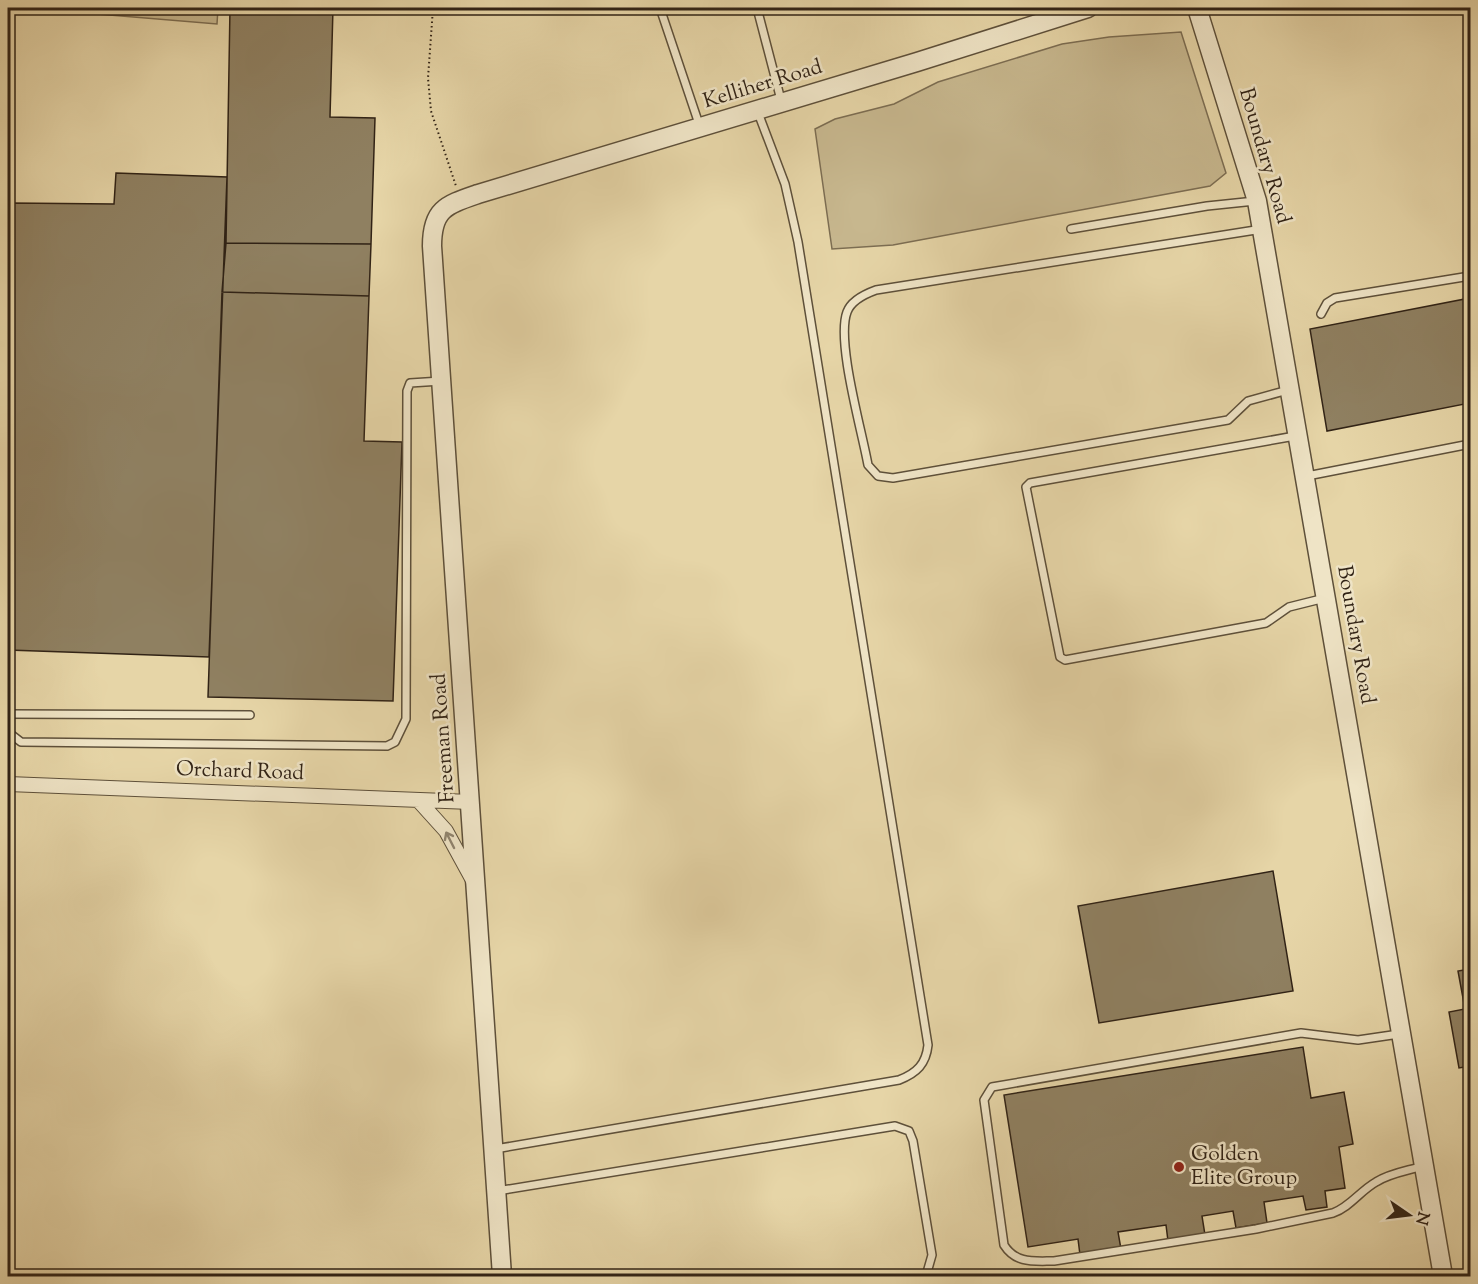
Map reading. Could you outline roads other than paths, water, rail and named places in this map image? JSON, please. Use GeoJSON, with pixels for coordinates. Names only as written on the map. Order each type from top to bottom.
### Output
{"type":"FeatureCollection","features":[{"type":"Feature","properties":{"kind":"street","name":"Kelliher Road"},"geometry":{"type":"LineString","coordinates":[[455,202],[1088,8]]}},
{"type":"Feature","properties":{"kind":"street","name":"Boundary Road"},"geometry":{"type":"LineString","coordinates":[[1197,8],[1257,201],[1443,1276]]}},
{"type":"Feature","properties":{"kind":"street","name":"Freeman Road"},"geometry":{"type":"LineString","coordinates":[[455,202],[439,212],[432,227],[502,1276]]}},
{"type":"Feature","properties":{"kind":"street","name":"Orchard Road"},"geometry":{"type":"LineString","coordinates":[[8,784],[471,802]]}},
{"type":"Feature","properties":{"kind":"street"},"geometry":{"type":"LineString","coordinates":[[418,800],[446,831],[475,885]]}},
{"type":"Feature","properties":{"kind":"lane"},"geometry":{"type":"LineString","coordinates":[[660,8],[700,127]]}},
{"type":"Feature","properties":{"kind":"lane"},"geometry":{"type":"LineString","coordinates":[[757,8],[782,103]]}},
{"type":"Feature","properties":{"kind":"lane"},"geometry":{"type":"LineString","coordinates":[[494,1150],[899,1080],[912,1075],[921,1067],[927,1055],[926,1033],[798,242],[785,184],[757,110]]}},
{"type":"Feature","properties":{"kind":"lane"},"geometry":{"type":"LineString","coordinates":[[1071,229],[1207,206],[1257,201]]}},
{"type":"Feature","properties":{"kind":"lane"},"geometry":{"type":"LineString","coordinates":[[1262,229],[876,290],[863,295],[848,309],[843,332],[868,465],[878,476],[893,478],[1228,420],[1248,401],[1290,389]]}},
{"type":"Feature","properties":{"kind":"lane"},"geometry":{"type":"LineString","coordinates":[[1322,314],[1327,303],[1335,298],[1470,276]]}},
{"type":"Feature","properties":{"kind":"lane"},"geometry":{"type":"LineString","coordinates":[[8,732],[21,742],[387,746],[395,742],[406,719],[407,391],[410,383],[441,381]]}},
{"type":"Feature","properties":{"kind":"lane"},"geometry":{"type":"LineString","coordinates":[[1298,435],[1030,483],[1026,487],[1060,657],[1065,660],[1266,624],[1288,607],[1325,598]]}},
{"type":"Feature","properties":{"kind":"lane"},"geometry":{"type":"LineString","coordinates":[[1305,477],[1470,444]]}},
{"type":"Feature","properties":{"kind":"lane"},"geometry":{"type":"LineString","coordinates":[[8,714],[250,715]]}},
{"type":"Feature","properties":{"kind":"lane"},"geometry":{"type":"LineString","coordinates":[[1402,1034],[1358,1040],[1301,1034],[992,1087],[984,1101],[1004,1245],[1009,1253],[1020,1260],[1054,1261],[1256,1229],[1343,1209],[1375,1183],[1388,1176],[1425,1166]]}},
{"type":"Feature","properties":{"kind":"lane"},"geometry":{"type":"LineString","coordinates":[[496,1191],[895,1126],[909,1131],[914,1141],[932,1255],[926,1276]]}},
{"type":"Feature","properties":{"kind":"place","name":"Golden Elite Group"},"geometry":{"type":"Point","coordinates":[1179,1167]}}]}
